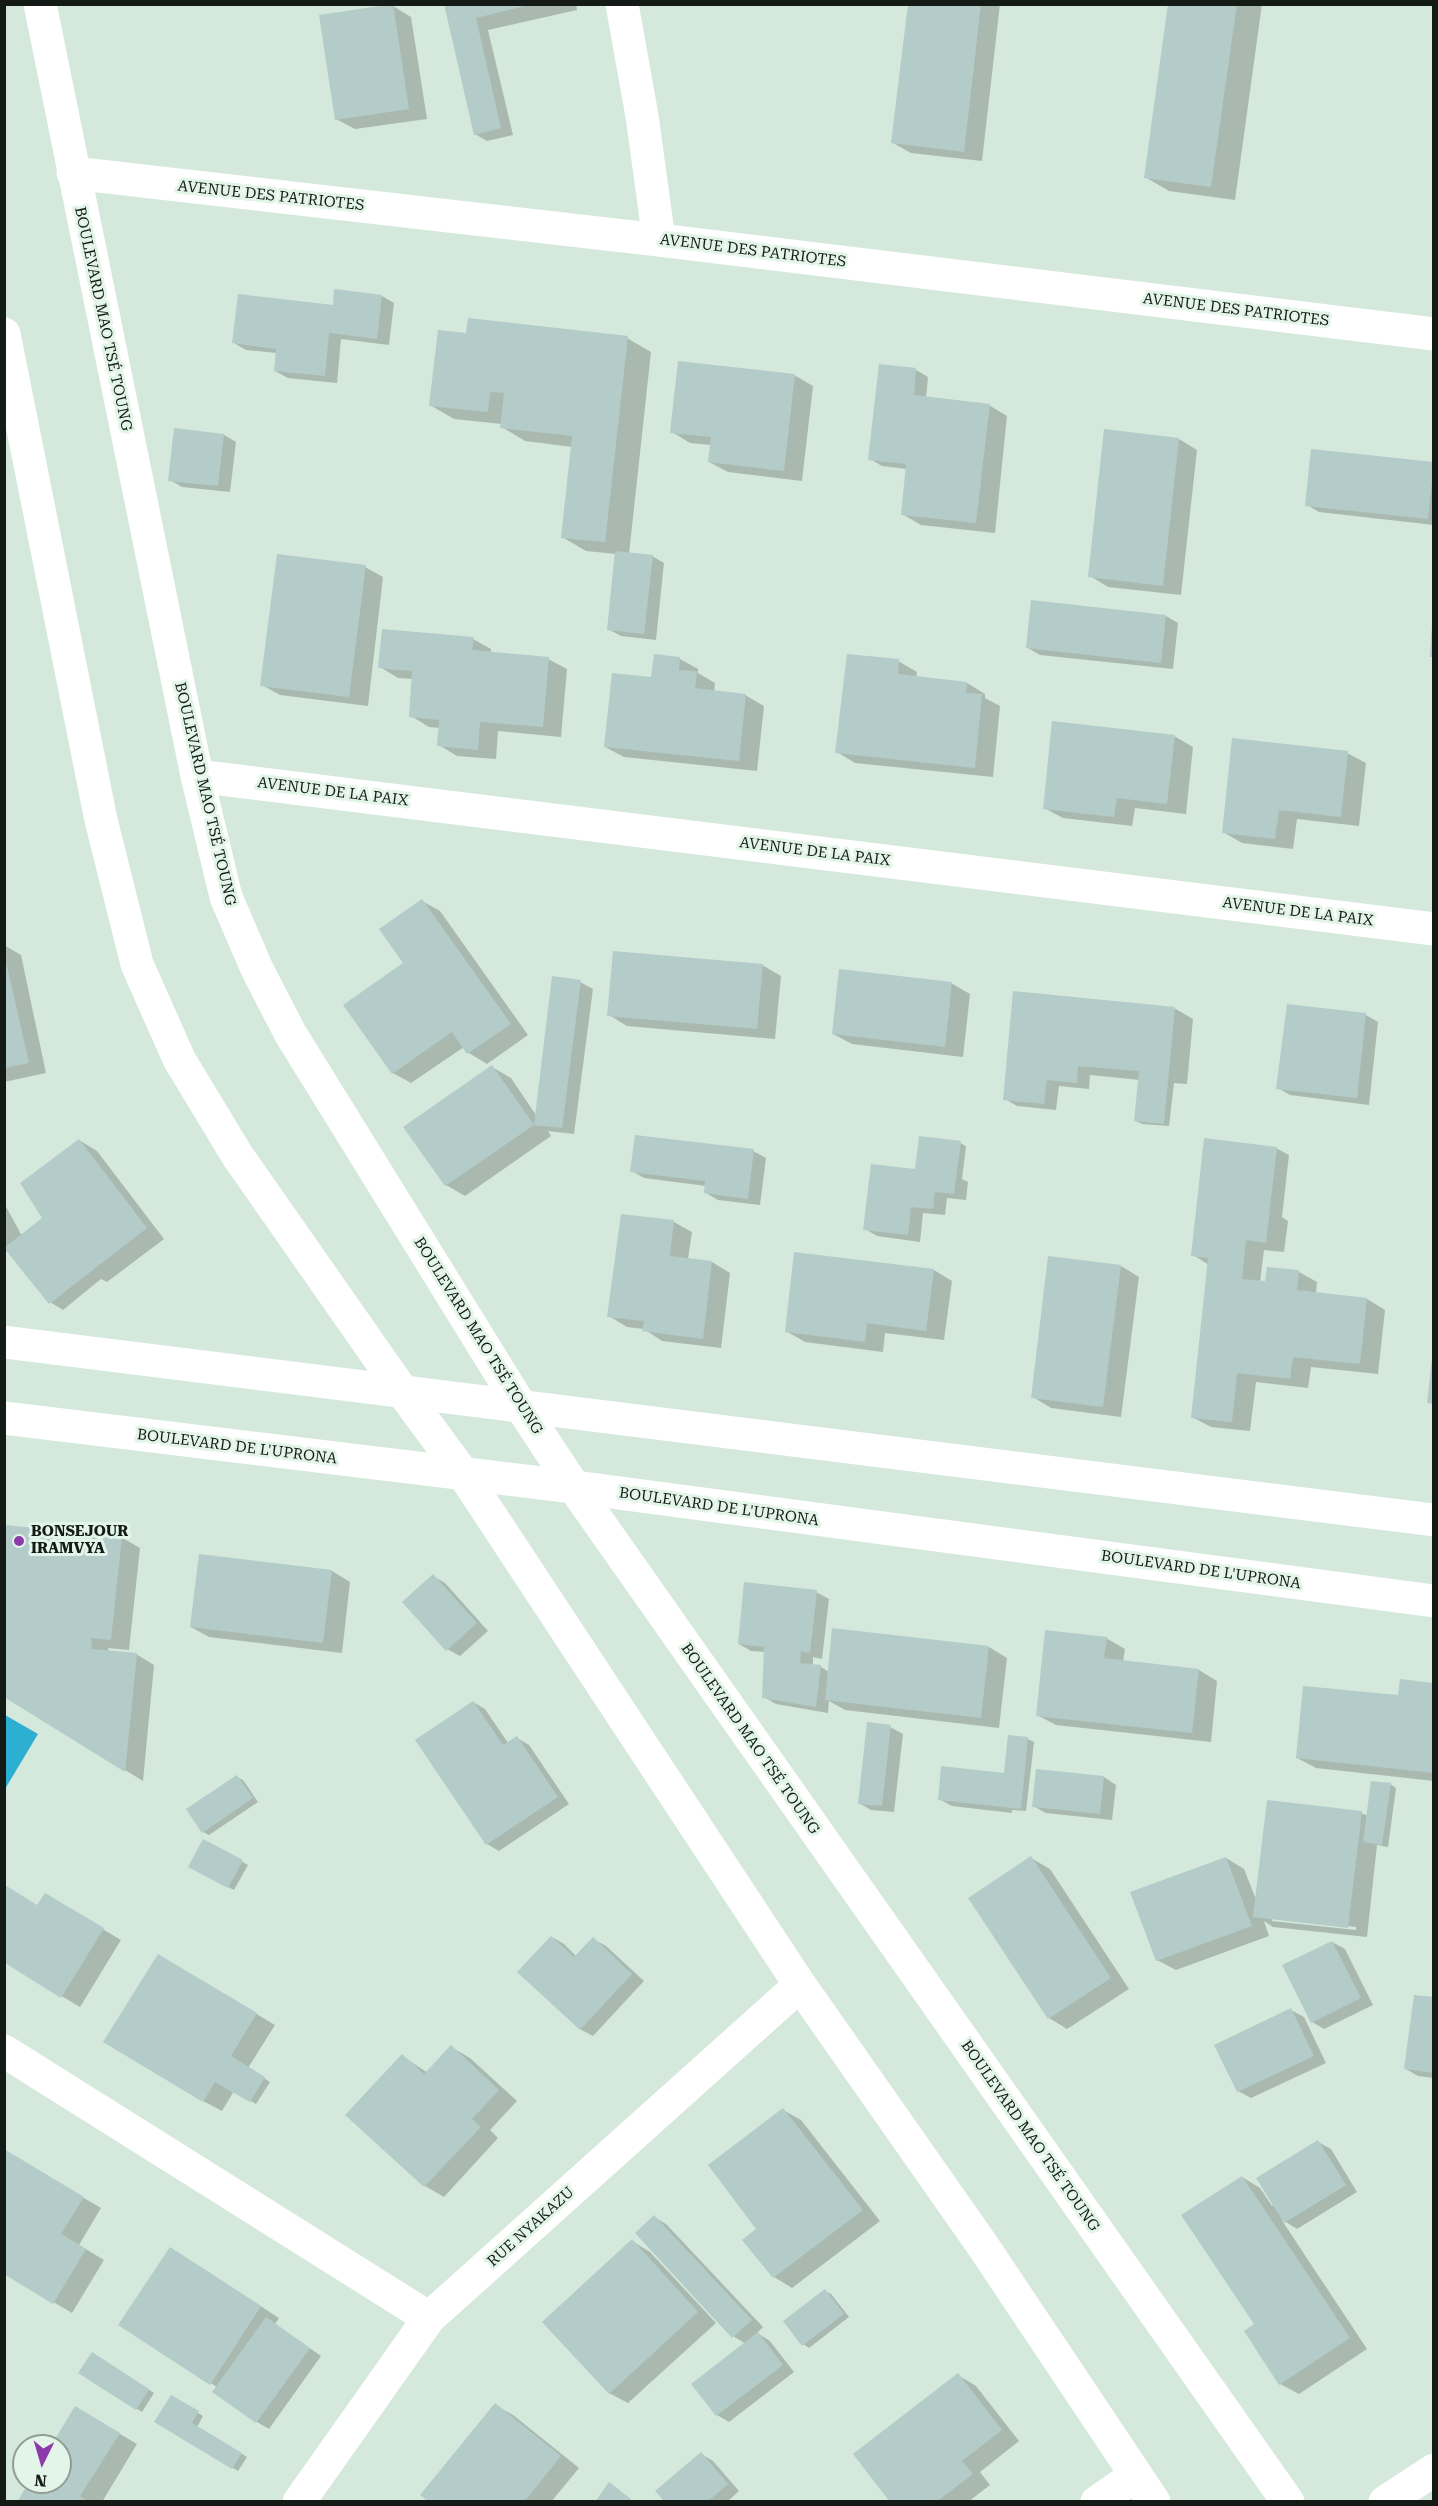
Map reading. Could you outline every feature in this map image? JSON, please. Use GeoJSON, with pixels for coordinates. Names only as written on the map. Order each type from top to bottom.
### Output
{"type":"FeatureCollection","features":[{"type":"Feature","properties":{"kind":"street","name":"BOULEVARD MAO TSÉ TOUNG"},"geometry":{"type":"LineString","coordinates":[[40,4],[197,776],[226,897],[256,969],[290,1033],[520,1405],[574,1487],[1288,2502]]}},
{"type":"Feature","properties":{"kind":"street"},"geometry":{"type":"LineString","coordinates":[[622,4],[642,116],[659,240]]}},
{"type":"Feature","properties":{"kind":"street","name":"AVENUE DES PATRIOTES"},"geometry":{"type":"LineString","coordinates":[[73,173],[659,240],[1434,334]]}},
{"type":"Feature","properties":{"kind":"street"},"geometry":{"type":"LineString","coordinates":[[4,334],[101,820],[137,964],[179,1059],[237,1155],[402,1391],[464,1475],[800,1985],[982,2246],[1145,2488],[1097,2502]]}},
{"type":"Feature","properties":{"kind":"street","name":"AVENUE DE LA PAIX"},"geometry":{"type":"LineString","coordinates":[[197,776],[1434,928]]}},
{"type":"Feature","properties":{"kind":"street"},"geometry":{"type":"LineString","coordinates":[[4,1342],[1434,1520]]}},
{"type":"Feature","properties":{"kind":"street","name":"BOULEVARD DE L'UPRONA"},"geometry":{"type":"LineString","coordinates":[[4,1418],[574,1487],[1434,1601]]}},
{"type":"Feature","properties":{"kind":"street","name":"RUE NYAKAZU"},"geometry":{"type":"LineString","coordinates":[[299,2502],[429,2318],[800,1985]]}},
{"type":"Feature","properties":{"kind":"street"},"geometry":{"type":"LineString","coordinates":[[4,2051],[429,2318]]}},
{"type":"Feature","properties":{"kind":"street"},"geometry":{"type":"LineString","coordinates":[[1385,2502],[1434,2470]]}},
{"type":"Feature","properties":{"kind":"water"},"geometry":{"type":"Polygon","coordinates":[[[5,1715],[38,1734],[5,1789],[5,1715]]]}},
{"type":"Feature","properties":{"kind":"building"},"geometry":{"type":"Polygon","coordinates":[[[393,4],[409,109],[335,120],[319,15],[393,4]]]}},
{"type":"Feature","properties":{"kind":"building"},"geometry":{"type":"Polygon","coordinates":[[[444,4],[533,4],[476,18],[501,128],[474,135],[444,4]]]}},
{"type":"Feature","properties":{"kind":"building"},"geometry":{"type":"Polygon","coordinates":[[[908,4],[981,4],[964,152],[891,143],[908,4]]]}},
{"type":"Feature","properties":{"kind":"building"},"geometry":{"type":"Polygon","coordinates":[[[1168,4],[1237,4],[1211,187],[1144,178],[1168,4]]]}},
{"type":"Feature","properties":{"kind":"building"},"geometry":{"type":"Polygon","coordinates":[[[334,289],[382,295],[377,339],[329,333],[325,376],[274,371],[276,349],[232,343],[238,294],[333,305],[334,289]]]}},
{"type":"Feature","properties":{"kind":"building"},"geometry":{"type":"Polygon","coordinates":[[[468,318],[628,336],[605,542],[561,538],[572,436],[500,428],[504,393],[490,392],[488,412],[429,406],[438,330],[466,333],[468,318]]]}},
{"type":"Feature","properties":{"kind":"building"},"geometry":{"type":"Polygon","coordinates":[[[678,361],[795,374],[784,471],[708,462],[711,437],[670,433],[678,361]]]}},
{"type":"Feature","properties":{"kind":"building"},"geometry":{"type":"Polygon","coordinates":[[[879,364],[916,368],[914,395],[990,404],[976,523],[901,515],[906,464],[868,460],[879,364]]]}},
{"type":"Feature","properties":{"kind":"building"},"geometry":{"type":"Polygon","coordinates":[[[174,428],[224,434],[218,486],[168,481],[174,428]]]}},
{"type":"Feature","properties":{"kind":"building"},"geometry":{"type":"Polygon","coordinates":[[[1104,429],[1179,438],[1163,586],[1088,577],[1104,429]]]}},
{"type":"Feature","properties":{"kind":"building"},"geometry":{"type":"Polygon","coordinates":[[[1311,449],[1434,462],[1428,519],[1305,506],[1311,449]]]}},
{"type":"Feature","properties":{"kind":"building"},"geometry":{"type":"Polygon","coordinates":[[[615,551],[653,555],[644,634],[607,630],[615,551]]]}},
{"type":"Feature","properties":{"kind":"building"},"geometry":{"type":"Polygon","coordinates":[[[277,554],[366,565],[349,697],[260,686],[277,554]]]}},
{"type":"Feature","properties":{"kind":"building"},"geometry":{"type":"Polygon","coordinates":[[[1031,600],[1166,615],[1161,663],[1026,648],[1031,600]]]}},
{"type":"Feature","properties":{"kind":"building"},"geometry":{"type":"Polygon","coordinates":[[[1432,623],[1434,623],[1434,657],[1430,657],[1432,623]]]}},
{"type":"Feature","properties":{"kind":"building"},"geometry":{"type":"Polygon","coordinates":[[[382,629],[474,637],[472,650],[549,657],[543,727],[480,722],[478,750],[437,746],[439,720],[409,717],[412,671],[378,668],[382,629]]]}},
{"type":"Feature","properties":{"kind":"building"},"geometry":{"type":"Polygon","coordinates":[[[654,654],[680,657],[679,670],[697,671],[695,688],[746,694],[739,761],[604,747],[612,673],[651,677],[654,654]]]}},
{"type":"Feature","properties":{"kind":"building"},"geometry":{"type":"Polygon","coordinates":[[[847,654],[899,659],[898,674],[967,682],[966,693],[982,694],[975,768],[835,753],[847,654]]]}},
{"type":"Feature","properties":{"kind":"building"},"geometry":{"type":"Polygon","coordinates":[[[1052,721],[1175,735],[1167,804],[1117,798],[1114,817],[1043,809],[1052,721]]]}},
{"type":"Feature","properties":{"kind":"building"},"geometry":{"type":"Polygon","coordinates":[[[1232,738],[1348,751],[1341,817],[1279,810],[1275,839],[1222,833],[1232,738]]]}},
{"type":"Feature","properties":{"kind":"building"},"geometry":{"type":"Polygon","coordinates":[[[422,899],[511,1024],[467,1054],[452,1032],[392,1074],[343,1005],[403,963],[379,929],[422,899]]]}},
{"type":"Feature","properties":{"kind":"building"},"geometry":{"type":"Polygon","coordinates":[[[613,951],[763,964],[757,1029],[607,1016],[613,951]]]}},
{"type":"Feature","properties":{"kind":"building"},"geometry":{"type":"Polygon","coordinates":[[[4,953],[29,1063],[4,1068],[4,953]]]}},
{"type":"Feature","properties":{"kind":"building"},"geometry":{"type":"Polygon","coordinates":[[[839,969],[952,982],[945,1047],[832,1034],[839,969]]]}},
{"type":"Feature","properties":{"kind":"building"},"geometry":{"type":"Polygon","coordinates":[[[552,976],[581,980],[562,1128],[534,1125],[552,976]]]}},
{"type":"Feature","properties":{"kind":"building"},"geometry":{"type":"Polygon","coordinates":[[[1013,991],[1175,1007],[1164,1124],[1134,1121],[1139,1071],[1078,1066],[1077,1083],[1047,1080],[1044,1104],[1003,1100],[1013,991]]]}},
{"type":"Feature","properties":{"kind":"building"},"geometry":{"type":"Polygon","coordinates":[[[1287,1004],[1366,1013],[1357,1098],[1276,1089],[1287,1004]]]}},
{"type":"Feature","properties":{"kind":"building"},"geometry":{"type":"Polygon","coordinates":[[[492,1065],[534,1125],[445,1186],[403,1127],[492,1065]]]}},
{"type":"Feature","properties":{"kind":"building"},"geometry":{"type":"Polygon","coordinates":[[[635,1135],[754,1149],[748,1199],[704,1193],[705,1181],[630,1172],[635,1135]]]}},
{"type":"Feature","properties":{"kind":"building"},"geometry":{"type":"Polygon","coordinates":[[[919,1136],[961,1141],[954,1194],[935,1192],[933,1209],[911,1207],[908,1235],[863,1230],[871,1164],[915,1169],[919,1136]]]}},
{"type":"Feature","properties":{"kind":"building"},"geometry":{"type":"Polygon","coordinates":[[[1204,1138],[1277,1147],[1266,1243],[1246,1240],[1242,1279],[1265,1281],[1267,1267],[1299,1270],[1297,1290],[1367,1298],[1360,1364],[1293,1357],[1290,1379],[1237,1373],[1232,1422],[1191,1418],[1208,1258],[1191,1256],[1204,1138]]]}},
{"type":"Feature","properties":{"kind":"building"},"geometry":{"type":"Polygon","coordinates":[[[79,1139],[147,1228],[49,1304],[4,1248],[42,1218],[20,1183],[79,1139]]]}},
{"type":"Feature","properties":{"kind":"building"},"geometry":{"type":"Polygon","coordinates":[[[621,1214],[674,1220],[670,1256],[712,1261],[703,1339],[642,1331],[644,1321],[607,1317],[621,1214]]]}},
{"type":"Feature","properties":{"kind":"building"},"geometry":{"type":"Polygon","coordinates":[[[794,1252],[934,1269],[926,1331],[867,1323],[865,1342],[785,1332],[794,1252]]]}},
{"type":"Feature","properties":{"kind":"building"},"geometry":{"type":"Polygon","coordinates":[[[1048,1256],[1121,1265],[1103,1407],[1031,1398],[1048,1256]]]}},
{"type":"Feature","properties":{"kind":"building"},"geometry":{"type":"Polygon","coordinates":[[[1432,1358],[1434,1358],[1434,1404],[1427,1403],[1432,1358]]]}},
{"type":"Feature","properties":{"kind":"building"},"geometry":{"type":"Polygon","coordinates":[[[4,1525],[122,1536],[111,1640],[91,1638],[92,1649],[137,1653],[125,1772],[4,1697],[4,1525]]]}},
{"type":"Feature","properties":{"kind":"building"},"geometry":{"type":"Polygon","coordinates":[[[199,1554],[332,1570],[323,1643],[190,1627],[199,1554]]]}},
{"type":"Feature","properties":{"kind":"building"},"geometry":{"type":"Polygon","coordinates":[[[433,1574],[477,1623],[446,1651],[402,1602],[433,1574]]]}},
{"type":"Feature","properties":{"kind":"building"},"geometry":{"type":"Polygon","coordinates":[[[744,1582],[817,1590],[810,1653],[801,1651],[800,1663],[821,1665],[816,1707],[762,1698],[764,1647],[738,1644],[744,1582]]]}},
{"type":"Feature","properties":{"kind":"building"},"geometry":{"type":"Polygon","coordinates":[[[832,1628],[989,1646],[981,1718],[825,1700],[832,1628]]]}},
{"type":"Feature","properties":{"kind":"building"},"geometry":{"type":"Polygon","coordinates":[[[1045,1630],[1107,1637],[1104,1658],[1199,1669],[1192,1733],[1036,1716],[1045,1630]]]}},
{"type":"Feature","properties":{"kind":"building"},"geometry":{"type":"Polygon","coordinates":[[[1400,1679],[1434,1683],[1434,1773],[1296,1758],[1303,1686],[1398,1695],[1400,1679]]]}},
{"type":"Feature","properties":{"kind":"building"},"geometry":{"type":"Polygon","coordinates":[[[473,1701],[503,1745],[517,1736],[558,1797],[486,1845],[415,1740],[473,1701]]]}},
{"type":"Feature","properties":{"kind":"building"},"geometry":{"type":"Polygon","coordinates":[[[867,1722],[891,1725],[882,1806],[858,1804],[867,1722]]]}},
{"type":"Feature","properties":{"kind":"building"},"geometry":{"type":"Polygon","coordinates":[[[1008,1735],[1028,1737],[1021,1809],[938,1800],[941,1766],[1004,1773],[1008,1735]]]}},
{"type":"Feature","properties":{"kind":"building"},"geometry":{"type":"Polygon","coordinates":[[[1036,1769],[1104,1776],[1100,1814],[1032,1807],[1036,1769]]]}},
{"type":"Feature","properties":{"kind":"building"},"geometry":{"type":"Polygon","coordinates":[[[237,1775],[253,1798],[202,1833],[186,1809],[237,1775]]]}},
{"type":"Feature","properties":{"kind":"building"},"geometry":{"type":"Polygon","coordinates":[[[1371,1781],[1391,1783],[1382,1845],[1363,1842],[1371,1781]]]}},
{"type":"Feature","properties":{"kind":"building"},"geometry":{"type":"Polygon","coordinates":[[[1267,1800],[1362,1811],[1348,1928],[1253,1917],[1267,1800]]]}},
{"type":"Feature","properties":{"kind":"building"},"geometry":{"type":"Polygon","coordinates":[[[203,1839],[243,1860],[228,1888],[188,1867],[203,1839]]]}},
{"type":"Feature","properties":{"kind":"building"},"geometry":{"type":"Polygon","coordinates":[[[1031,1856],[1111,1978],[1048,2019],[968,1898],[1031,1856]]]}},
{"type":"Feature","properties":{"kind":"building"},"geometry":{"type":"Polygon","coordinates":[[[1226,1857],[1252,1926],[1156,1961],[1130,1892],[1226,1857]]]}},
{"type":"Feature","properties":{"kind":"building"},"geometry":{"type":"Polygon","coordinates":[[[5,1885],[37,1905],[45,1893],[104,1928],[61,1998],[5,1963],[5,1885]]]}},
{"type":"Feature","properties":{"kind":"building"},"geometry":{"type":"Polygon","coordinates":[[[551,1936],[574,1957],[593,1937],[632,1974],[580,2030],[517,1972],[551,1936]]]}},
{"type":"Feature","properties":{"kind":"building"},"geometry":{"type":"Polygon","coordinates":[[[1332,1941],[1361,1998],[1311,2023],[1282,1965],[1332,1941]]]}},
{"type":"Feature","properties":{"kind":"building"},"geometry":{"type":"Polygon","coordinates":[[[158,1954],[257,2013],[231,2056],[265,2077],[250,2102],[215,2082],[203,2102],[103,2042],[158,1954]]]}},
{"type":"Feature","properties":{"kind":"building"},"geometry":{"type":"Polygon","coordinates":[[[1414,1995],[1434,1997],[1434,2073],[1404,2069],[1414,1995]]]}},
{"type":"Feature","properties":{"kind":"building"},"geometry":{"type":"Polygon","coordinates":[[[1291,2008],[1314,2056],[1237,2092],[1214,2045],[1291,2008]]]}},
{"type":"Feature","properties":{"kind":"building"},"geometry":{"type":"Polygon","coordinates":[[[451,2045],[499,2090],[472,2119],[481,2127],[424,2187],[345,2115],[402,2054],[424,2074],[451,2045]]]}},
{"type":"Feature","properties":{"kind":"building"},"geometry":{"type":"Polygon","coordinates":[[[783,2108],[863,2210],[773,2278],[742,2240],[756,2229],[708,2165],[783,2108]]]}},
{"type":"Feature","properties":{"kind":"building"},"geometry":{"type":"Polygon","coordinates":[[[1318,2140],[1346,2185],[1284,2223],[1256,2178],[1318,2140]]]}},
{"type":"Feature","properties":{"kind":"building"},"geometry":{"type":"Polygon","coordinates":[[[4,2149],[84,2197],[61,2234],[86,2249],[53,2304],[4,2274],[4,2149]]]}},
{"type":"Feature","properties":{"kind":"building"},"geometry":{"type":"Polygon","coordinates":[[[1242,2176],[1350,2338],[1279,2385],[1244,2331],[1254,2324],[1181,2215],[1242,2176]]]}},
{"type":"Feature","properties":{"kind":"building"},"geometry":{"type":"Polygon","coordinates":[[[654,2215],[752,2320],[732,2338],[635,2233],[654,2215]]]}},
{"type":"Feature","properties":{"kind":"building"},"geometry":{"type":"Polygon","coordinates":[[[632,2239],[698,2312],[609,2394],[542,2322],[632,2239]]]}},
{"type":"Feature","properties":{"kind":"building"},"geometry":{"type":"Polygon","coordinates":[[[170,2247],[261,2306],[210,2385],[118,2325],[170,2247]]]}},
{"type":"Feature","properties":{"kind":"building"},"geometry":{"type":"Polygon","coordinates":[[[825,2289],[844,2314],[802,2346],[783,2321],[825,2289]]]}},
{"type":"Feature","properties":{"kind":"building"},"geometry":{"type":"Polygon","coordinates":[[[266,2317],[310,2348],[256,2423],[212,2392],[266,2317]]]}},
{"type":"Feature","properties":{"kind":"building"},"geometry":{"type":"Polygon","coordinates":[[[758,2332],[783,2365],[716,2416],[691,2384],[758,2332]]]}},
{"type":"Feature","properties":{"kind":"building"},"geometry":{"type":"Polygon","coordinates":[[[92,2352],[149,2389],[136,2410],[78,2373],[92,2352]]]}},
{"type":"Feature","properties":{"kind":"building"},"geometry":{"type":"Polygon","coordinates":[[[958,2373],[1002,2430],[962,2461],[973,2474],[936,2502],[890,2502],[853,2454],[958,2373]]]}},
{"type":"Feature","properties":{"kind":"building"},"geometry":{"type":"Polygon","coordinates":[[[171,2395],[199,2411],[192,2423],[242,2453],[232,2469],[154,2422],[171,2395]]]}},
{"type":"Feature","properties":{"kind":"building"},"geometry":{"type":"Polygon","coordinates":[[[495,2403],[561,2456],[524,2502],[429,2502],[420,2495],[495,2403]]]}},
{"type":"Feature","properties":{"kind":"building"},"geometry":{"type":"Polygon","coordinates":[[[75,2406],[120,2433],[80,2496],[89,2502],[17,2502],[22,2494],[72,2494],[72,2434],[58,2434],[75,2406]]]}},
{"type":"Feature","properties":{"kind":"building"},"geometry":{"type":"Polygon","coordinates":[[[701,2452],[728,2484],[707,2502],[665,2502],[655,2491],[701,2452]]]}},
{"type":"Feature","properties":{"kind":"building"},"geometry":{"type":"Polygon","coordinates":[[[609,2482],[631,2499],[629,2502],[595,2502],[609,2482]]]}},
{"type":"Feature","properties":{"kind":"place","name":"BONSEJOUR IRAMVYA"},"geometry":{"type":"Point","coordinates":[19,1541]}}]}
